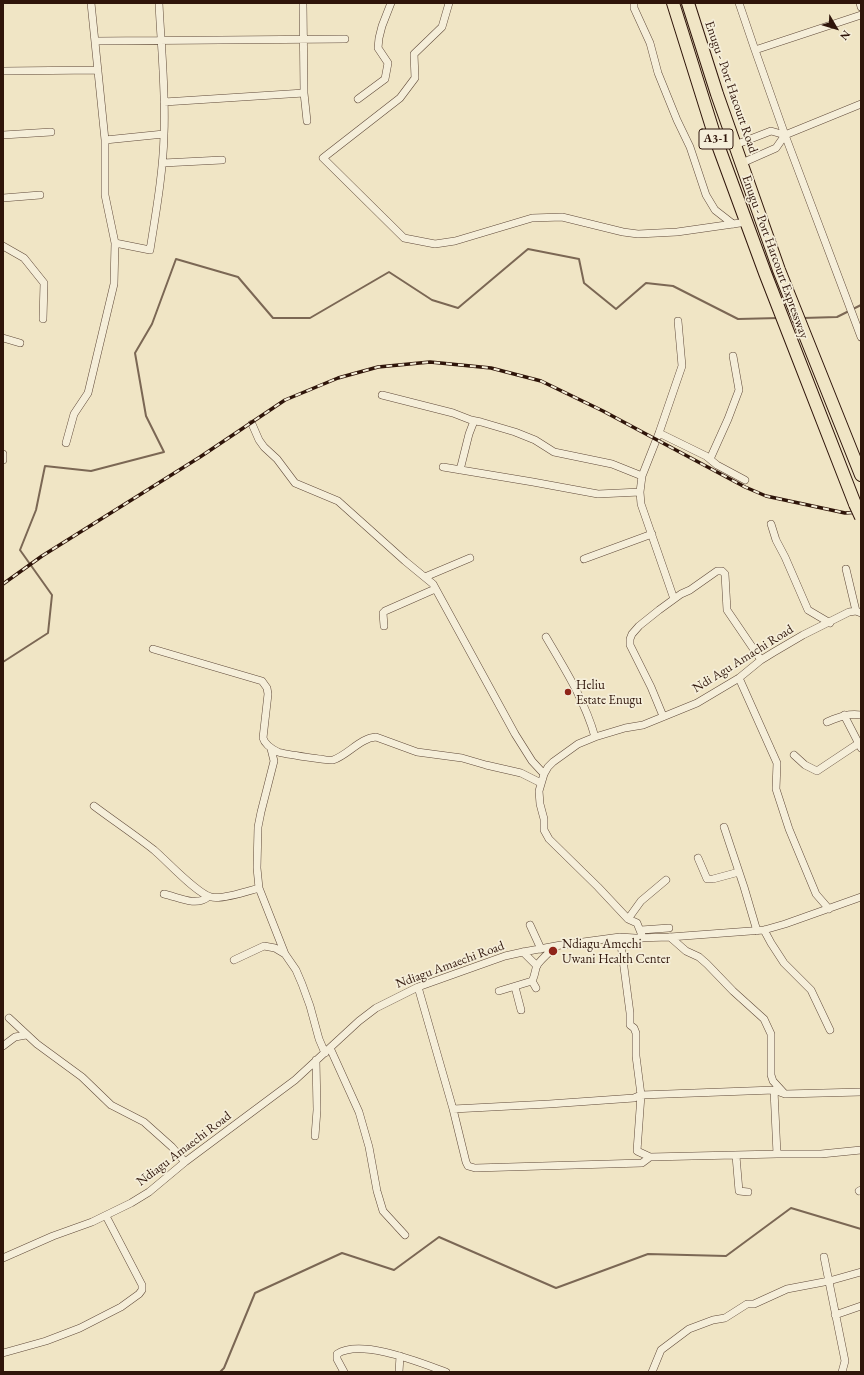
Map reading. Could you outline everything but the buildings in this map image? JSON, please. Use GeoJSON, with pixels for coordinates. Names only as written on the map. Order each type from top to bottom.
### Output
{"type":"FeatureCollection","features":[{"type":"Feature","properties":{"kind":"highway","name":"Enugu - Port Harcourt Expressway"},"geometry":{"type":"LineString","coordinates":[[673,3],[716,137],[765,274],[861,517]]}},
{"type":"Feature","properties":{"kind":"highway","name":"Enugu - Port Hacourt Road"},"geometry":{"type":"LineString","coordinates":[[688,3],[735,145],[779,270],[861,475]]}},
{"type":"Feature","properties":{"kind":"street"},"geometry":{"type":"LineString","coordinates":[[66,443],[74,414],[88,393],[114,284],[116,243],[106,195],[105,140],[91,3]]}},
{"type":"Feature","properties":{"kind":"street"},"geometry":{"type":"LineString","coordinates":[[116,243],[150,250],[163,163],[164,102],[159,3]]}},
{"type":"Feature","properties":{"kind":"street"},"geometry":{"type":"LineString","coordinates":[[303,3],[304,93],[307,121]]}},
{"type":"Feature","properties":{"kind":"street"},"geometry":{"type":"LineString","coordinates":[[358,99],[385,79],[388,63],[378,48],[382,26],[391,3]]}},
{"type":"Feature","properties":{"kind":"street"},"geometry":{"type":"LineString","coordinates":[[449,3],[442,27],[414,54],[415,78],[400,98],[323,158],[404,238],[435,244],[456,241],[532,218],[562,217],[623,232],[638,234],[677,232],[747,222]]}},
{"type":"Feature","properties":{"kind":"street"},"geometry":{"type":"LineString","coordinates":[[634,3],[634,8],[650,43],[658,73],[677,120],[690,147],[706,194],[715,210],[733,224]]}},
{"type":"Feature","properties":{"kind":"street"},"geometry":{"type":"LineString","coordinates":[[740,3],[785,135],[860,334]]}},
{"type":"Feature","properties":{"kind":"street"},"geometry":{"type":"LineString","coordinates":[[860,3],[861,7]]}},
{"type":"Feature","properties":{"kind":"street"},"geometry":{"type":"LineString","coordinates":[[755,50],[861,15]]}},
{"type":"Feature","properties":{"kind":"street"},"geometry":{"type":"LineString","coordinates":[[95,41],[346,39]]}},
{"type":"Feature","properties":{"kind":"street"},"geometry":{"type":"LineString","coordinates":[[3,71],[98,70]]}},
{"type":"Feature","properties":{"kind":"street"},"geometry":{"type":"LineString","coordinates":[[164,102],[304,93]]}},
{"type":"Feature","properties":{"kind":"street"},"geometry":{"type":"LineString","coordinates":[[742,164],[776,148],[785,135],[861,104]]}},
{"type":"Feature","properties":{"kind":"street"},"geometry":{"type":"LineString","coordinates":[[735,145],[771,131],[785,135]]}},
{"type":"Feature","properties":{"kind":"street"},"geometry":{"type":"LineString","coordinates":[[3,135],[51,132]]}},
{"type":"Feature","properties":{"kind":"street"},"geometry":{"type":"LineString","coordinates":[[105,140],[164,134]]}},
{"type":"Feature","properties":{"kind":"street"},"geometry":{"type":"LineString","coordinates":[[163,163],[222,160]]}},
{"type":"Feature","properties":{"kind":"street"},"geometry":{"type":"LineString","coordinates":[[3,198],[40,195]]}},
{"type":"Feature","properties":{"kind":"street"},"geometry":{"type":"LineString","coordinates":[[3,246],[24,258],[44,283],[43,319]]}},
{"type":"Feature","properties":{"kind":"street"},"geometry":{"type":"LineString","coordinates":[[674,599],[641,504],[640,492],[642,476],[660,433],[682,366],[678,321]]}},
{"type":"Feature","properties":{"kind":"street"},"geometry":{"type":"LineString","coordinates":[[3,338],[20,343]]}},
{"type":"Feature","properties":{"kind":"street"},"geometry":{"type":"LineString","coordinates":[[710,459],[739,390],[733,356]]}},
{"type":"Feature","properties":{"kind":"street"},"geometry":{"type":"LineString","coordinates":[[382,395],[453,413],[474,421],[515,432],[535,440],[554,452],[612,464],[642,476]]}},
{"type":"Feature","properties":{"kind":"street"},"geometry":{"type":"LineString","coordinates":[[460,470],[469,434],[474,421]]}},
{"type":"Feature","properties":{"kind":"street"},"geometry":{"type":"LineString","coordinates":[[252,424],[262,443],[295,483],[338,501],[433,584],[515,734],[532,761],[544,774]]}},
{"type":"Feature","properties":{"kind":"street"},"geometry":{"type":"LineString","coordinates":[[660,433],[710,459],[717,465],[745,480]]}},
{"type":"Feature","properties":{"kind":"street"},"geometry":{"type":"LineString","coordinates":[[3,454],[3,460]]}},
{"type":"Feature","properties":{"kind":"street"},"geometry":{"type":"LineString","coordinates":[[442,467],[598,494],[640,492]]}},
{"type":"Feature","properties":{"kind":"street"},"geometry":{"type":"LineString","coordinates":[[771,524],[776,540],[808,610],[830,622]]}},
{"type":"Feature","properties":{"kind":"street"},"geometry":{"type":"LineString","coordinates":[[584,559],[652,534]]}},
{"type":"Feature","properties":{"kind":"street"},"geometry":{"type":"LineString","coordinates":[[425,577],[470,558]]}},
{"type":"Feature","properties":{"kind":"street"},"geometry":{"type":"LineString","coordinates":[[846,569],[858,612]]}},
{"type":"Feature","properties":{"kind":"street"},"geometry":{"type":"LineString","coordinates":[[663,716],[630,645],[632,634],[638,626],[674,599],[717,571],[722,571],[725,574],[727,610],[761,660]]}},
{"type":"Feature","properties":{"kind":"street"},"geometry":{"type":"LineString","coordinates":[[384,626],[384,611],[435,589]]}},
{"type":"Feature","properties":{"kind":"street","name":"Ndi Agu Amachi Road"},"geometry":{"type":"LineString","coordinates":[[643,938],[637,923],[628,919],[598,887],[549,840],[544,830],[544,819],[540,804],[539,791],[544,774],[548,767],[578,744],[625,728],[643,725],[697,703],[739,678],[761,660],[804,635],[849,612],[858,612]]}},
{"type":"Feature","properties":{"kind":"street"},"geometry":{"type":"LineString","coordinates":[[546,637],[575,687],[591,721],[595,737]]}},
{"type":"Feature","properties":{"kind":"street"},"geometry":{"type":"LineString","coordinates":[[153,649],[262,681],[267,688],[268,694],[263,738],[264,742],[271,749],[283,754],[330,761],[346,753],[365,740],[376,737],[417,752],[462,758],[521,773],[541,783]]}},
{"type":"Feature","properties":{"kind":"street"},"geometry":{"type":"LineString","coordinates":[[739,678],[777,763],[776,789],[789,829],[816,894],[829,909]]}},
{"type":"Feature","properties":{"kind":"street"},"geometry":{"type":"LineString","coordinates":[[794,755],[805,765],[817,771],[860,746],[844,715]]}},
{"type":"Feature","properties":{"kind":"street"},"geometry":{"type":"LineString","coordinates":[[827,722],[844,715],[861,715]]}},
{"type":"Feature","properties":{"kind":"street"},"geometry":{"type":"LineString","coordinates":[[271,749],[274,761],[258,827],[257,868],[259,888],[285,954],[296,970],[302,984],[319,1039],[327,1050],[359,1112],[369,1148],[377,1191],[383,1211],[405,1235]]}},
{"type":"Feature","properties":{"kind":"street"},"geometry":{"type":"LineString","coordinates":[[274,761],[283,754]]}},
{"type":"Feature","properties":{"kind":"street"},"geometry":{"type":"LineString","coordinates":[[94,806],[155,851],[198,890],[208,897],[222,897],[259,888]]}},
{"type":"Feature","properties":{"kind":"street"},"geometry":{"type":"LineString","coordinates":[[724,827],[760,930],[771,943],[784,963],[811,990],[830,1030]]}},
{"type":"Feature","properties":{"kind":"street"},"geometry":{"type":"LineString","coordinates":[[698,858],[707,879],[713,879],[739,872]]}},
{"type":"Feature","properties":{"kind":"street"},"geometry":{"type":"LineString","coordinates":[[628,919],[641,900],[666,880]]}},
{"type":"Feature","properties":{"kind":"street"},"geometry":{"type":"LineString","coordinates":[[164,894],[194,902],[204,900],[208,897]]}},
{"type":"Feature","properties":{"kind":"street","name":"Ndiagu Amaechi Road"},"geometry":{"type":"LineString","coordinates":[[3,1258],[53,1236],[106,1216],[148,1192],[185,1162],[296,1080],[359,1021],[376,1008],[418,987],[505,956],[523,952],[620,937],[670,937],[760,930],[785,924],[861,897]]}},
{"type":"Feature","properties":{"kind":"street"},"geometry":{"type":"LineString","coordinates":[[530,925],[541,949]]}},
{"type":"Feature","properties":{"kind":"street"},"geometry":{"type":"LineString","coordinates":[[640,930],[669,928]]}},
{"type":"Feature","properties":{"kind":"street"},"geometry":{"type":"LineString","coordinates":[[620,937],[630,1013],[630,1025],[634,1028],[636,1033],[636,1056],[642,1095],[637,1151],[650,1157],[821,1154],[861,1150]]}},
{"type":"Feature","properties":{"kind":"street"},"geometry":{"type":"LineString","coordinates":[[670,937],[686,951],[699,957],[764,1019],[771,1034],[771,1075],[773,1081],[786,1094]]}},
{"type":"Feature","properties":{"kind":"street"},"geometry":{"type":"LineString","coordinates":[[499,991],[532,981],[535,977],[537,966],[550,951],[562,945]]}},
{"type":"Feature","properties":{"kind":"street"},"geometry":{"type":"LineString","coordinates":[[234,960],[264,946],[275,948],[285,954]]}},
{"type":"Feature","properties":{"kind":"street"},"geometry":{"type":"LineString","coordinates":[[523,952],[537,966]]}},
{"type":"Feature","properties":{"kind":"street"},"geometry":{"type":"LineString","coordinates":[[532,981],[536,988]]}},
{"type":"Feature","properties":{"kind":"street"},"geometry":{"type":"LineString","coordinates":[[418,987],[468,1166],[475,1168],[642,1163],[650,1157]]}},
{"type":"Feature","properties":{"kind":"street"},"geometry":{"type":"LineString","coordinates":[[515,987],[521,1010]]}},
{"type":"Feature","properties":{"kind":"street"},"geometry":{"type":"LineString","coordinates":[[9,1018],[26,1035],[50,1055],[82,1077],[111,1105],[144,1122],[172,1147],[185,1162]]}},
{"type":"Feature","properties":{"kind":"street"},"geometry":{"type":"LineString","coordinates":[[3,1046],[15,1037],[26,1035]]}},
{"type":"Feature","properties":{"kind":"street"},"geometry":{"type":"LineString","coordinates":[[315,1136],[317,1110],[316,1060]]}},
{"type":"Feature","properties":{"kind":"street"},"geometry":{"type":"LineString","coordinates":[[774,1090],[776,1154]]}},
{"type":"Feature","properties":{"kind":"street"},"geometry":{"type":"LineString","coordinates":[[453,1109],[634,1098],[642,1095],[774,1090],[786,1094],[861,1092]]}},
{"type":"Feature","properties":{"kind":"street"},"geometry":{"type":"LineString","coordinates":[[736,1156],[739,1190],[748,1192]]}},
{"type":"Feature","properties":{"kind":"street"},"geometry":{"type":"LineString","coordinates":[[3,1353],[46,1341],[80,1328],[121,1307],[139,1294],[142,1290],[142,1285],[106,1216]]}},
{"type":"Feature","properties":{"kind":"street"},"geometry":{"type":"LineString","coordinates":[[824,1257],[845,1361],[842,1372]]}},
{"type":"Feature","properties":{"kind":"street"},"geometry":{"type":"LineString","coordinates":[[652,1372],[661,1350],[689,1329],[713,1320],[725,1318],[747,1304],[754,1304],[787,1288],[829,1281],[861,1272]]}},
{"type":"Feature","properties":{"kind":"street"},"geometry":{"type":"LineString","coordinates":[[835,1315],[861,1306]]}},
{"type":"Feature","properties":{"kind":"street"},"geometry":{"type":"LineString","coordinates":[[344,1372],[336,1356],[340,1352],[354,1350],[389,1352],[446,1372]]}},
{"type":"Feature","properties":{"kind":"street"},"geometry":{"type":"LineString","coordinates":[[399,1372],[400,1356]]}},
{"type":"Feature","properties":{"kind":"waterway"},"geometry":{"type":"LineString","coordinates":[[3,662],[48,633],[52,595],[20,550],[36,510],[45,466],[91,471],[164,452],[146,416],[135,353],[152,324],[176,259],[238,277],[273,318],[310,318],[389,272],[432,300],[458,308],[528,249],[579,259],[584,283],[616,309],[646,283],[673,286],[738,319],[779,318]]}},
{"type":"Feature","properties":{"kind":"waterway"},"geometry":{"type":"LineString","coordinates":[[853,309],[861,305]]}},
{"type":"Feature","properties":{"kind":"waterway"},"geometry":{"type":"LineString","coordinates":[[803,318],[837,317],[849,311]]}},
{"type":"Feature","properties":{"kind":"waterway"},"geometry":{"type":"LineString","coordinates":[[220,1372],[224,1368],[255,1293],[342,1253],[394,1270],[439,1237],[556,1288],[648,1254],[726,1256],[791,1208],[861,1229]]}},
{"type":"Feature","properties":{"kind":"railway"},"geometry":{"type":"LineString","coordinates":[[3,584],[42,556],[200,457],[285,400],[338,378],[378,367],[430,362],[491,368],[541,381],[603,411],[745,487],[766,496],[845,513],[861,512]]}},
{"type":"Feature","properties":{"kind":"place","name":"Heliu Estate Enugu"},"geometry":{"type":"Point","coordinates":[568,692]}},
{"type":"Feature","properties":{"kind":"place","name":"Ndiagu Amechi Uwani Health Center"},"geometry":{"type":"Point","coordinates":[553,951]}}]}
